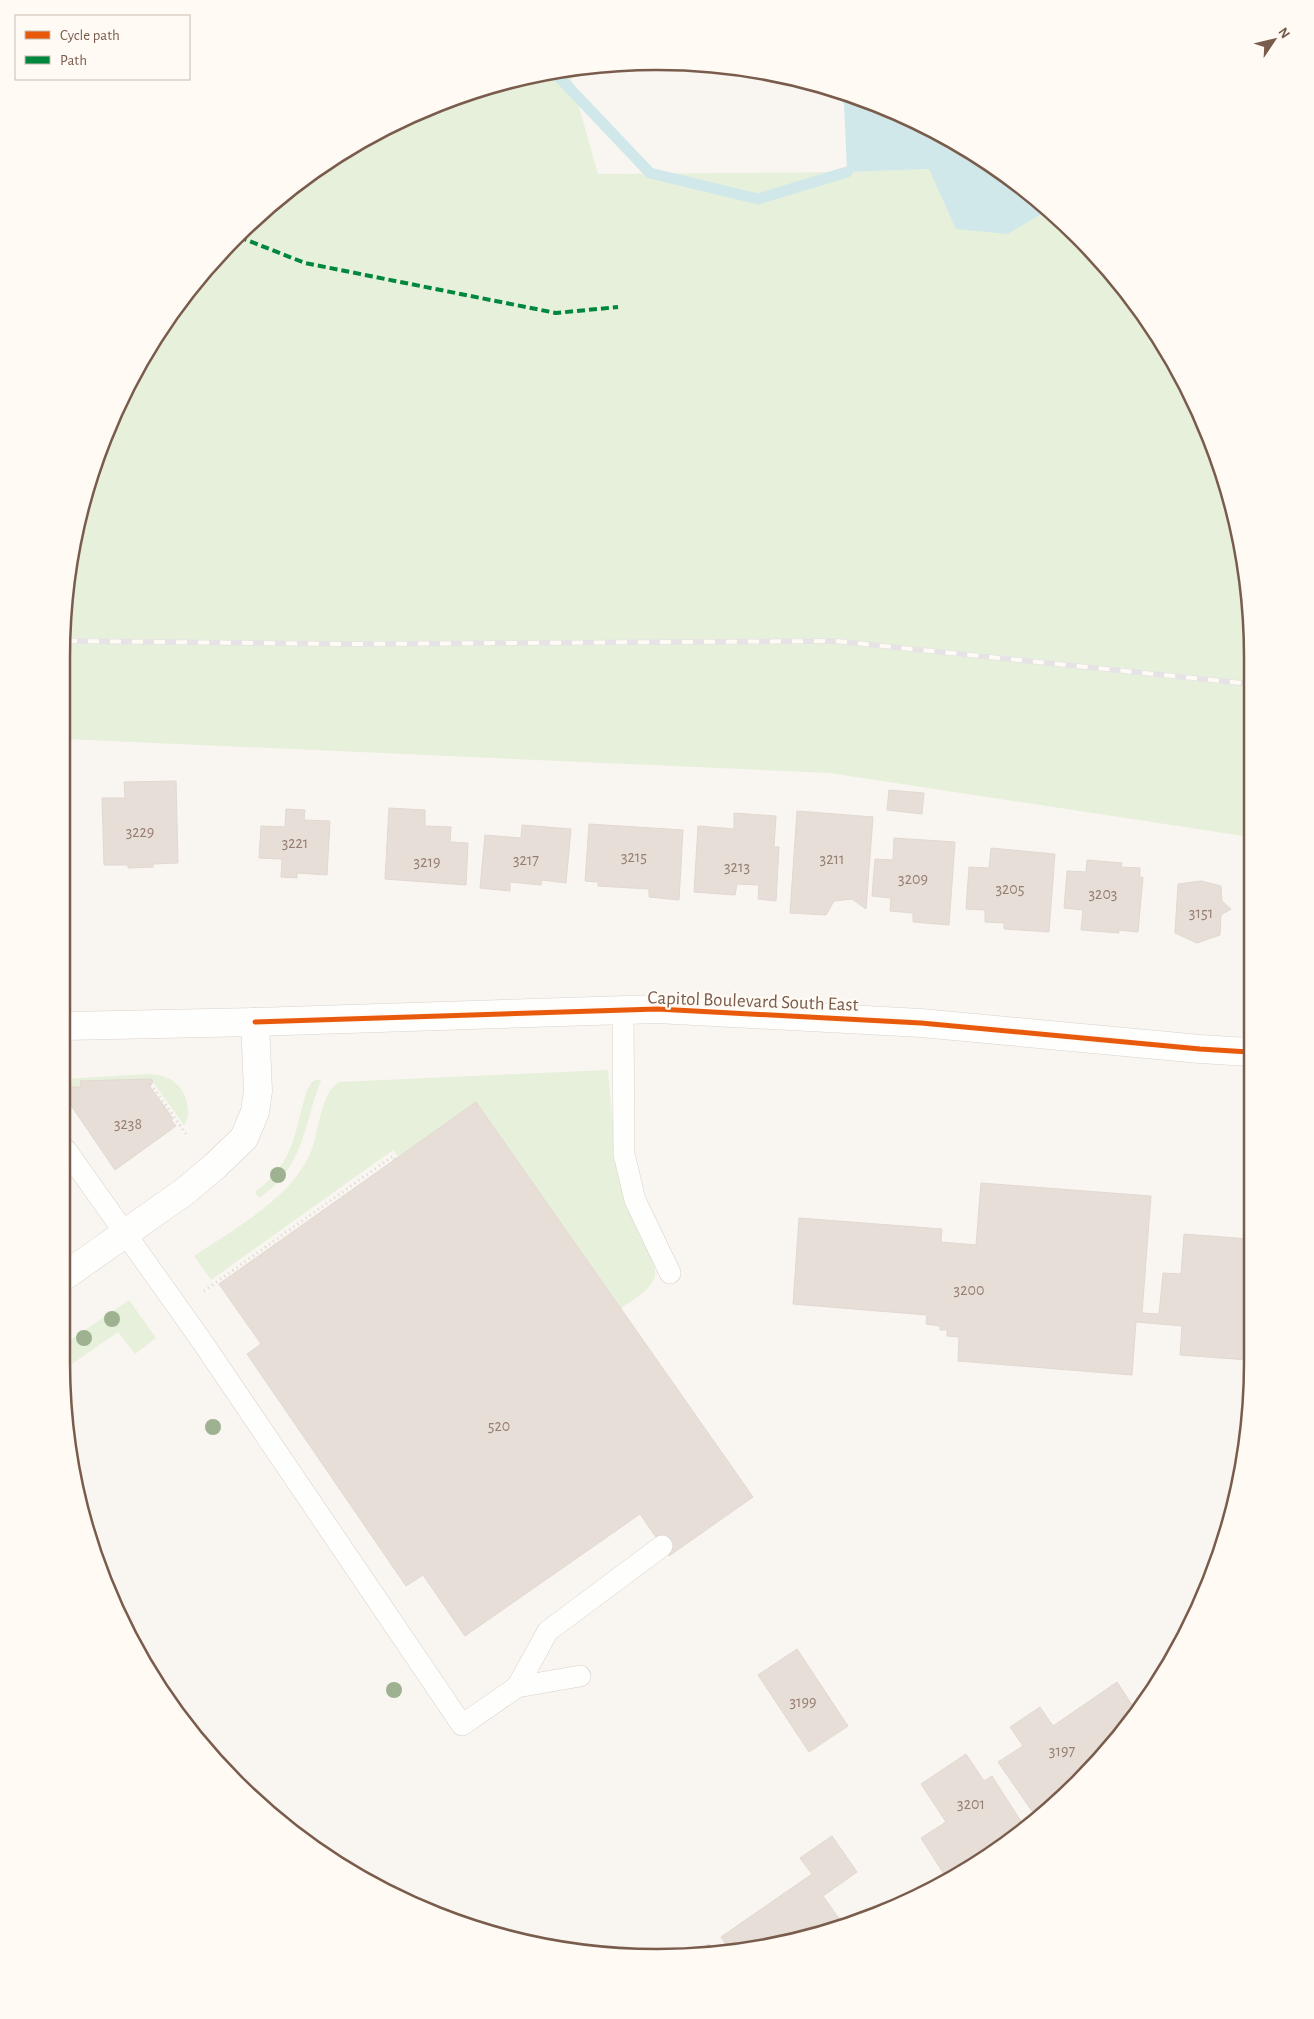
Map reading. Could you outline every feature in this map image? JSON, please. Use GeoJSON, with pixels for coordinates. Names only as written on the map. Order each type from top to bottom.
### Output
{"type":"FeatureCollection","features":[{"type":"Feature","properties":{"kind":"main road","name":"Capitol Boulevard South East"},"geometry":{"type":"LineString","coordinates":[[70,1026],[657,1010],[921,1023],[1200,1050],[1244,1052]]}},
{"type":"Feature","properties":{"kind":"main road"},"geometry":{"type":"LineString","coordinates":[[70,1272],[184,1192],[244,1138],[255,1112],[258,1092],[255,1022]]}},
{"type":"Feature","properties":{"kind":"lane"},"geometry":{"type":"LineString","coordinates":[[623,1010],[624,1154],[635,1200],[670,1273]]}},
{"type":"Feature","properties":{"kind":"lane"},"geometry":{"type":"LineString","coordinates":[[70,1156],[201,1340],[462,1725],[517,1687],[580,1676]]}},
{"type":"Feature","properties":{"kind":"lane"},"geometry":{"type":"LineString","coordinates":[[517,1687],[548,1631],[662,1546]]}},
{"type":"Feature","properties":{"kind":"path"},"geometry":{"type":"LineString","coordinates":[[151,1084],[186,1134]]}},
{"type":"Feature","properties":{"kind":"path"},"geometry":{"type":"LineString","coordinates":[[199,1294],[393,1156],[396,1159]]}},
{"type":"Feature","properties":{"kind":"green space"},"geometry":{"type":"Polygon","coordinates":[[[571,76],[598,174],[847,172],[929,169],[1008,234],[1042,214],[1072,242],[1098,270],[1145,331],[1183,397],[1213,468],[1233,542],[1243,619],[1244,836],[830,773],[70,739],[71,619],[81,542],[101,468],[115,432],[149,363],[169,331],[191,300],[242,242],[300,191],[331,169],[397,131],[468,101],[542,81],[571,76]]]}},
{"type":"Feature","properties":{"kind":"green space"},"geometry":{"type":"Polygon","coordinates":[[[608,1070],[616,1149],[623,1187],[637,1231],[655,1268],[654,1279],[651,1285],[621,1308],[476,1102],[399,1157],[393,1150],[211,1280],[194,1256],[260,1212],[288,1186],[310,1154],[328,1095],[339,1082],[608,1070]]]}},
{"type":"Feature","properties":{"kind":"green space"},"geometry":{"type":"Polygon","coordinates":[[[148,1074],[163,1076],[176,1083],[181,1089],[187,1102],[188,1118],[184,1125],[151,1079],[81,1081],[81,1087],[70,1090],[70,1079],[148,1074]]]}},
{"type":"Feature","properties":{"kind":"green space"},"geometry":{"type":"Polygon","coordinates":[[[321,1080],[306,1130],[294,1159],[286,1173],[259,1198],[255,1192],[268,1181],[286,1158],[307,1090],[312,1082],[321,1080]]]}},
{"type":"Feature","properties":{"kind":"green space"},"geometry":{"type":"Polygon","coordinates":[[[129,1300],[156,1338],[135,1354],[118,1332],[70,1365],[70,1340],[129,1300]]]}},
{"type":"Feature","properties":{"kind":"water"},"geometry":{"type":"Polygon","coordinates":[[[839,99],[882,115],[951,149],[1014,191],[1042,214],[1008,234],[956,229],[929,169],[847,172],[844,104],[839,99]]]}},
{"type":"Feature","properties":{"kind":"building"},"geometry":{"type":"Polygon","coordinates":[[[176,781],[178,863],[128,868],[128,865],[104,865],[102,798],[125,798],[124,782],[176,781]]]}},
{"type":"Feature","properties":{"kind":"building"},"geometry":{"type":"Polygon","coordinates":[[[889,790],[924,793],[922,814],[887,810],[889,790]]]}},
{"type":"Feature","properties":{"kind":"building"},"geometry":{"type":"Polygon","coordinates":[[[389,808],[425,810],[425,826],[451,827],[450,842],[468,843],[466,885],[385,879],[389,808]]]}},
{"type":"Feature","properties":{"kind":"building"},"geometry":{"type":"Polygon","coordinates":[[[286,809],[305,810],[304,820],[330,821],[327,875],[297,873],[297,878],[281,877],[282,859],[259,858],[261,826],[285,827],[286,809]]]}},
{"type":"Feature","properties":{"kind":"building"},"geometry":{"type":"Polygon","coordinates":[[[797,811],[873,817],[866,909],[852,899],[834,901],[826,915],[790,913],[797,811]]]}},
{"type":"Feature","properties":{"kind":"building"},"geometry":{"type":"Polygon","coordinates":[[[734,813],[776,816],[774,847],[779,847],[776,901],[758,899],[759,885],[737,884],[735,895],[694,892],[698,826],[734,829],[734,813]]]}},
{"type":"Feature","properties":{"kind":"building"},"geometry":{"type":"Polygon","coordinates":[[[589,824],[683,830],[679,900],[649,897],[649,889],[598,886],[598,882],[585,881],[589,824]]]}},
{"type":"Feature","properties":{"kind":"building"},"geometry":{"type":"Polygon","coordinates":[[[522,825],[571,829],[566,883],[542,880],[541,885],[510,882],[510,891],[480,888],[485,835],[521,838],[522,825]]]}},
{"type":"Feature","properties":{"kind":"building"},"geometry":{"type":"Polygon","coordinates":[[[894,838],[955,842],[949,925],[913,922],[913,913],[890,911],[891,898],[872,896],[875,859],[893,860],[894,838]]]}},
{"type":"Feature","properties":{"kind":"building"},"geometry":{"type":"Polygon","coordinates":[[[991,848],[1055,854],[1049,932],[1004,929],[1004,923],[985,922],[985,910],[966,909],[969,867],[989,868],[991,848]]]}},
{"type":"Feature","properties":{"kind":"building"},"geometry":{"type":"Polygon","coordinates":[[[1087,860],[1122,863],[1121,867],[1140,868],[1140,878],[1143,877],[1138,932],[1118,930],[1119,933],[1081,930],[1083,910],[1064,908],[1067,871],[1086,872],[1087,860]]]}},
{"type":"Feature","properties":{"kind":"building"},"geometry":{"type":"Polygon","coordinates":[[[1201,881],[1221,886],[1222,901],[1231,909],[1221,915],[1220,935],[1197,943],[1175,933],[1178,884],[1201,881]]]}},
{"type":"Feature","properties":{"kind":"building"},"geometry":{"type":"Polygon","coordinates":[[[151,1079],[153,1082],[149,1085],[176,1126],[115,1170],[70,1104],[70,1088],[81,1087],[80,1081],[151,1079]]]}},
{"type":"Feature","properties":{"kind":"building"},"geometry":{"type":"Polygon","coordinates":[[[476,1102],[753,1497],[669,1556],[640,1514],[465,1636],[423,1575],[406,1586],[247,1354],[261,1344],[219,1284],[476,1102]]]}},
{"type":"Feature","properties":{"kind":"building"},"geometry":{"type":"Polygon","coordinates":[[[981,1183],[1151,1196],[1142,1313],[1159,1314],[1163,1273],[1181,1274],[1184,1234],[1244,1239],[1244,1360],[1180,1355],[1182,1326],[1136,1322],[1132,1375],[958,1361],[959,1337],[947,1336],[947,1330],[940,1330],[940,1326],[926,1324],[927,1315],[793,1304],[799,1218],[942,1229],[941,1242],[976,1245],[981,1183]]]}},
{"type":"Feature","properties":{"kind":"building"},"geometry":{"type":"Polygon","coordinates":[[[797,1649],[848,1726],[809,1752],[758,1675],[797,1649]]]}},
{"type":"Feature","properties":{"kind":"building"},"geometry":{"type":"Polygon","coordinates":[[[1117,1682],[1132,1706],[1098,1749],[1072,1777],[1044,1803],[1032,1811],[998,1762],[1023,1746],[1010,1727],[1040,1707],[1053,1726],[1117,1682]]]}},
{"type":"Feature","properties":{"kind":"building"},"geometry":{"type":"Polygon","coordinates":[[[966,1754],[984,1781],[992,1776],[1021,1822],[983,1850],[944,1873],[921,1838],[946,1822],[921,1784],[966,1754]]]}},
{"type":"Feature","properties":{"kind":"building"},"geometry":{"type":"Polygon","coordinates":[[[832,1836],[857,1872],[823,1896],[840,1920],[772,1938],[726,1945],[721,1937],[812,1874],[800,1858],[832,1836]]]}},
{"type":"Feature","properties":{"kind":"waterway"},"geometry":{"type":"LineString","coordinates":[[560,78],[650,173],[758,199],[847,172]]}},
{"type":"Feature","properties":{"kind":"railway"},"geometry":{"type":"LineString","coordinates":[[70,641],[351,644],[835,641],[1244,683]]}},
{"type":"Feature","properties":{"kind":"marked path"},"geometry":{"type":"LineString","coordinates":[[245,239],[305,263],[556,313],[618,307]]}},
{"type":"Feature","properties":{"kind":"cycle path"},"geometry":{"type":"LineString","coordinates":[[255,1022],[657,1009],[921,1023],[1244,1052]]}}]}
